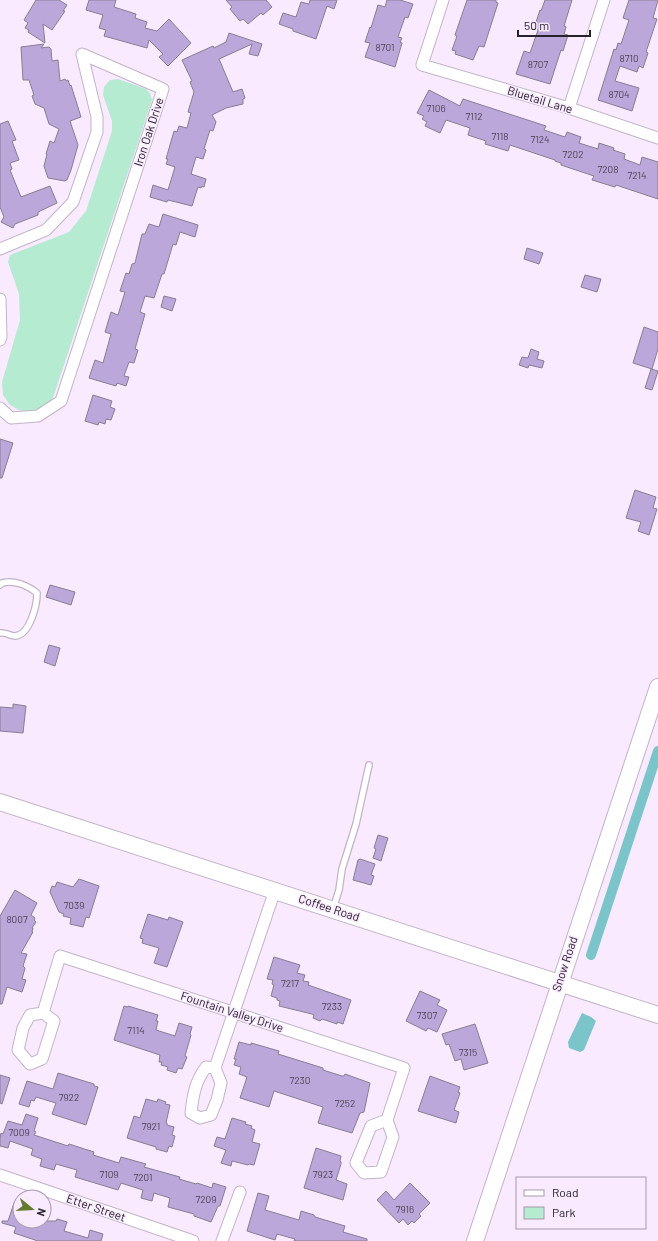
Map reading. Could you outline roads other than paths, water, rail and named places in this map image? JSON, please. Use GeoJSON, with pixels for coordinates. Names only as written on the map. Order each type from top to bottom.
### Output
{"type":"FeatureCollection","features":[{"type":"Feature","properties":{"kind":"main road","name":"Snow Road"},"geometry":{"type":"LineString","coordinates":[[475,1241],[559,982],[658,687]]}},
{"type":"Feature","properties":{"kind":"main road","name":"Coffee Road"},"geometry":{"type":"LineString","coordinates":[[0,802],[658,1015]]}},
{"type":"Feature","properties":{"kind":"street","name":"Bluetail Lane"},"geometry":{"type":"LineString","coordinates":[[443,0],[422,65],[569,108],[658,138]]}},
{"type":"Feature","properties":{"kind":"street"},"geometry":{"type":"LineString","coordinates":[[569,108],[604,0]]}},
{"type":"Feature","properties":{"kind":"street","name":"Iron Oak Drive"},"geometry":{"type":"LineString","coordinates":[[0,249],[46,230],[73,202],[97,132],[97,117],[82,54],[163,89],[61,401],[38,416],[11,418],[0,408]]}},
{"type":"Feature","properties":{"kind":"street"},"geometry":{"type":"LineString","coordinates":[[0,299],[0,340]]}},
{"type":"Feature","properties":{"kind":"street"},"geometry":{"type":"LineString","coordinates":[[215,1068],[274,890]]}},
{"type":"Feature","properties":{"kind":"street","name":"Fountain Valley Drive"},"geometry":{"type":"LineString","coordinates":[[43,1012],[60,956],[404,1068],[387,1120]]}},
{"type":"Feature","properties":{"kind":"street"},"geometry":{"type":"LineString","coordinates":[[387,1120],[393,1137],[381,1172],[364,1173],[356,1163],[371,1126],[387,1120]]}},
{"type":"Feature","properties":{"kind":"street","name":"Etter Street"},"geometry":{"type":"LineString","coordinates":[[0,1174],[193,1241]]}},
{"type":"Feature","properties":{"kind":"street"},"geometry":{"type":"LineString","coordinates":[[222,1241],[240,1192]]}},
{"type":"Feature","properties":{"kind":"lane"},"geometry":{"type":"LineString","coordinates":[[0,585],[9,581],[30,588],[37,593],[37,601],[28,628],[22,634],[15,636],[3,632],[0,633]]}},
{"type":"Feature","properties":{"kind":"lane"},"geometry":{"type":"LineString","coordinates":[[333,909],[339,890],[342,869],[356,824],[369,765]]}},
{"type":"Feature","properties":{"kind":"waterway"},"geometry":{"type":"LineString","coordinates":[[591,955],[658,751]]}}]}
